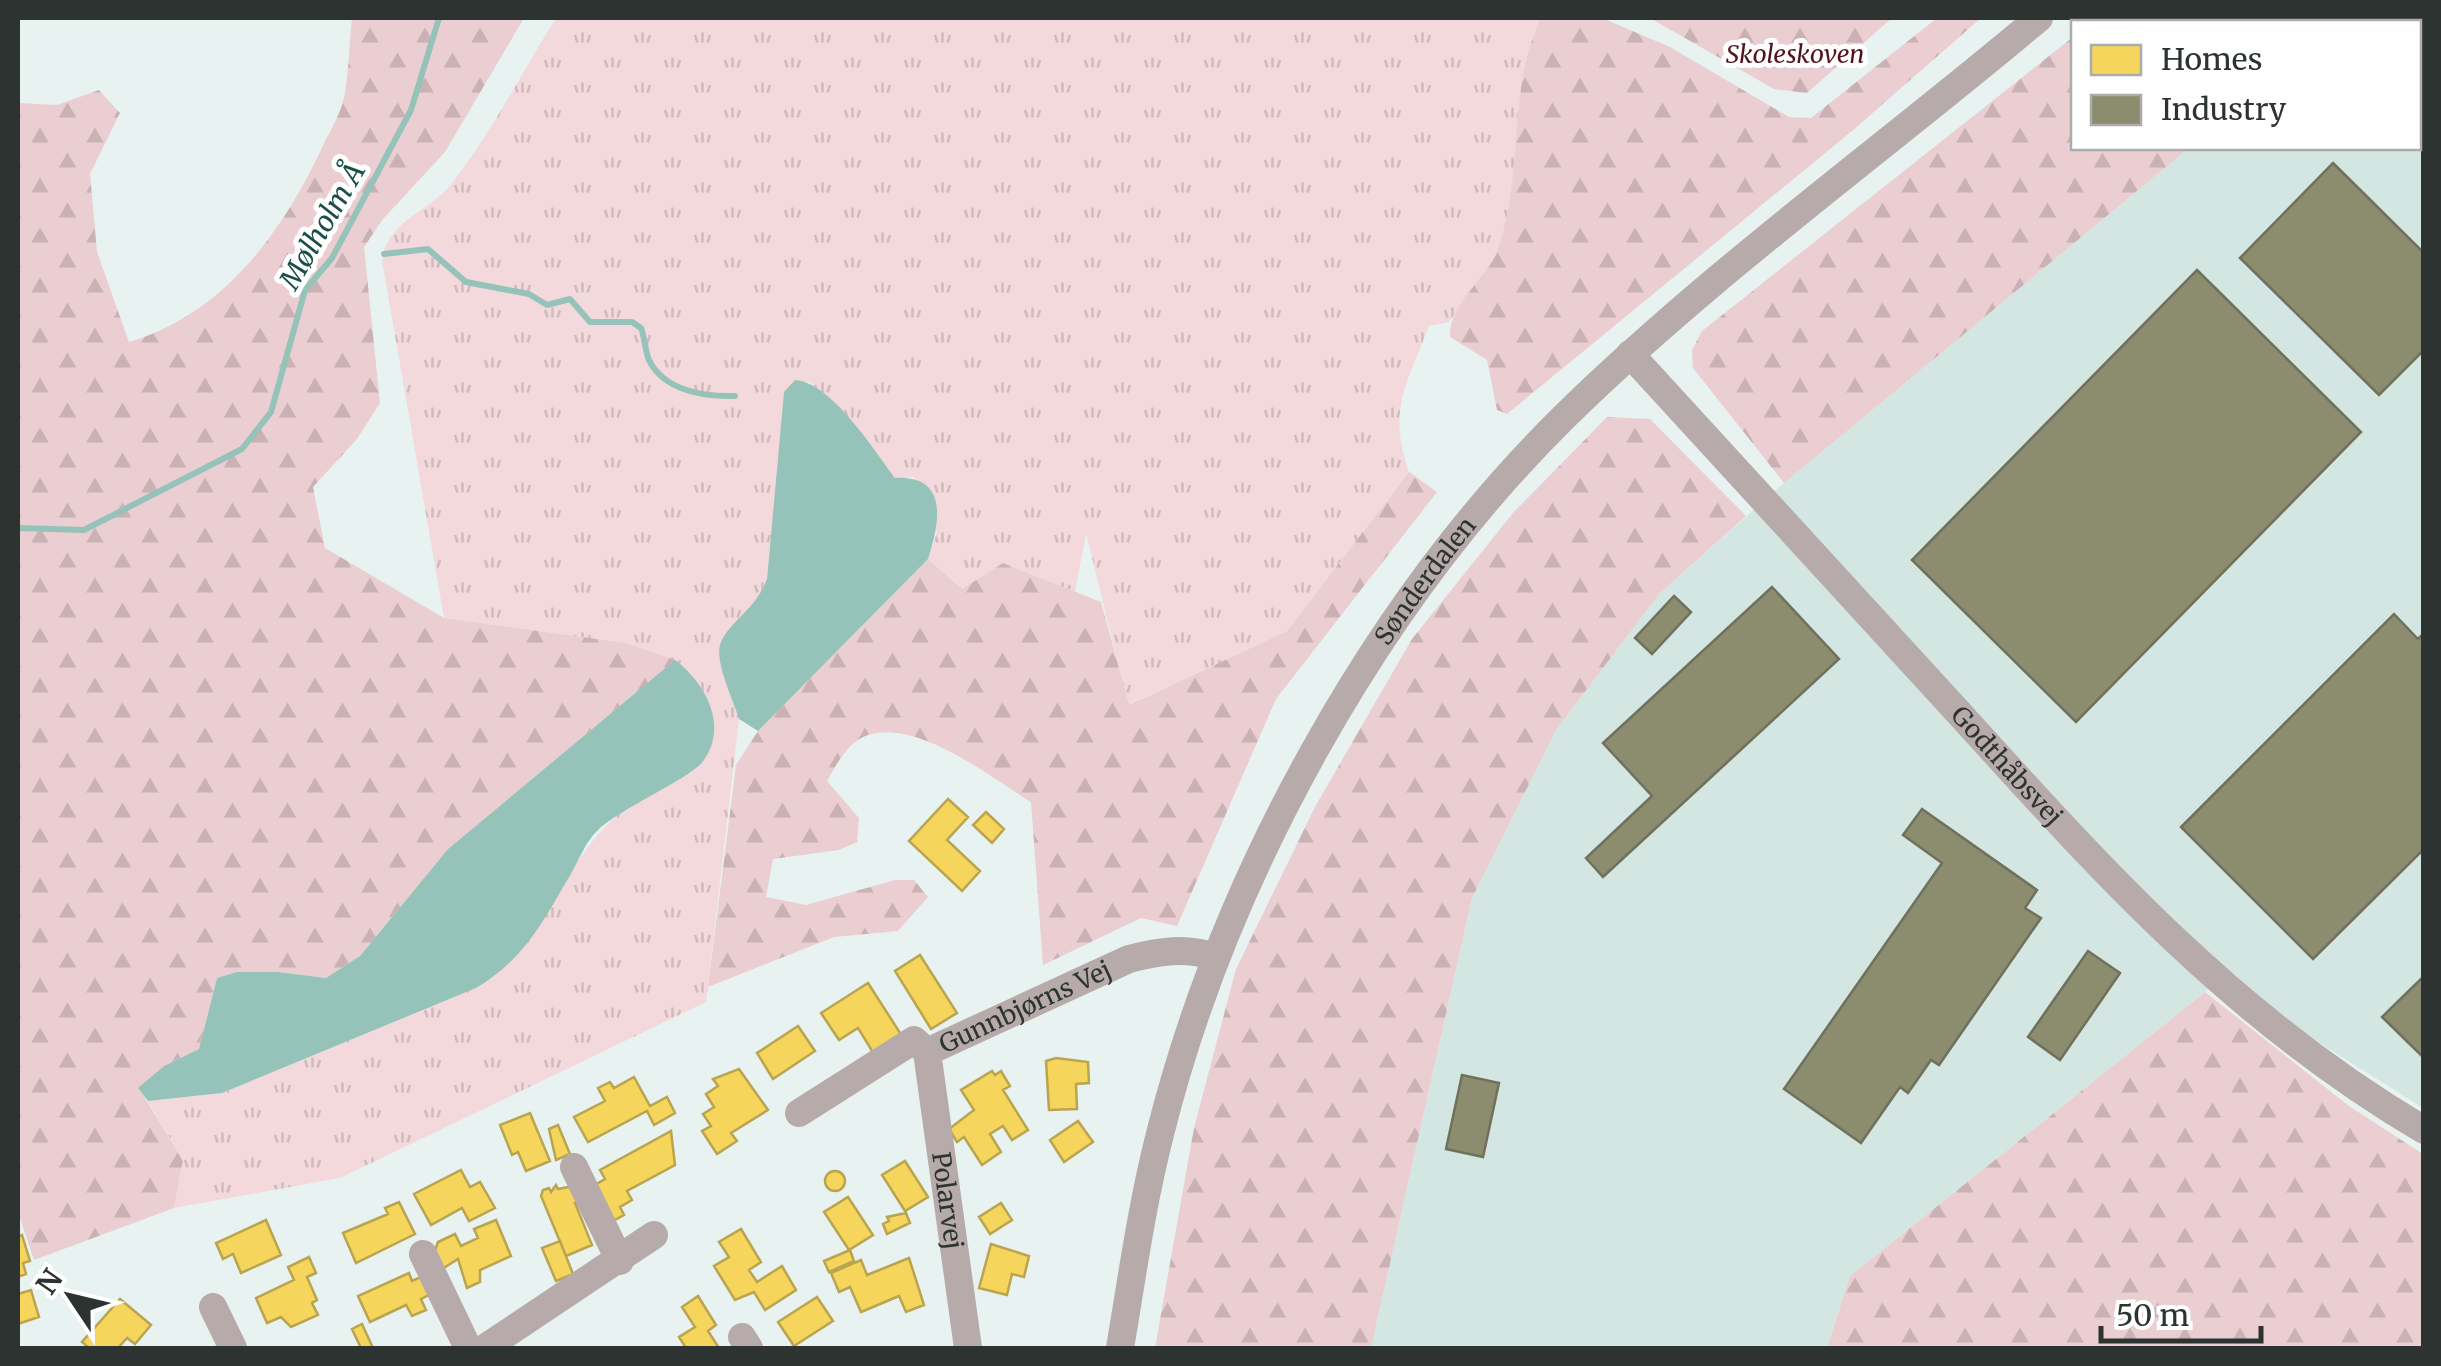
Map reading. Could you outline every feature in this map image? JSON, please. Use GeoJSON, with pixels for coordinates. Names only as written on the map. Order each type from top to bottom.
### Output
{"type":"FeatureCollection","features":[{"type":"Feature","properties":{"kind":"street","name":"Sønderdalen"},"geometry":{"type":"LineString","coordinates":[[1120,1348],[1160,1132],[1216,958],[1253,868],[1302,772],[1388,633],[1488,500],[1630,354],[1740,258],[1912,124],[2039,18]]}},
{"type":"Feature","properties":{"kind":"street","name":"Godthåbsvej"},"geometry":{"type":"LineString","coordinates":[[1630,354],[2092,861],[2210,976],[2335,1075],[2424,1130]]}},
{"type":"Feature","properties":{"kind":"street","name":"Gunnbjørns Vej"},"geometry":{"type":"LineString","coordinates":[[799,1113],[914,1040],[927,1052],[1129,959],[1165,950],[1216,958]]}},
{"type":"Feature","properties":{"kind":"street","name":"Polarvej"},"geometry":{"type":"LineString","coordinates":[[927,1052],[968,1348]]}},
{"type":"Feature","properties":{"kind":"street"},"geometry":{"type":"LineString","coordinates":[[574,1167],[620,1260]]}},
{"type":"Feature","properties":{"kind":"street"},"geometry":{"type":"LineString","coordinates":[[485,1348],[654,1234]]}},
{"type":"Feature","properties":{"kind":"street"},"geometry":{"type":"LineString","coordinates":[[422,1254],[468,1348]]}},
{"type":"Feature","properties":{"kind":"street"},"geometry":{"type":"LineString","coordinates":[[213,1307],[233,1348]]}},
{"type":"Feature","properties":{"kind":"shaded area"},"geometry":{"type":"Polygon","coordinates":[[[2421,74],[2423,1108],[2296,1028],[2231,971],[1850,1276],[1827,1348],[1371,1348],[1472,898],[1556,730],[1659,594],[1784,483],[2187,150],[2421,150],[2421,74]]]}},
{"type":"Feature","properties":{"kind":"shaded area"},"geometry":{"type":"Polygon","coordinates":[[[795,380],[823,392],[837,405],[895,478],[925,484],[936,504],[936,530],[928,559],[758,731],[739,719],[719,650],[725,634],[757,598],[767,579],[784,392],[795,380]]]}},
{"type":"Feature","properties":{"kind":"shaded area"},"geometry":{"type":"Polygon","coordinates":[[[675,660],[695,680],[710,705],[714,732],[704,760],[596,832],[542,922],[508,964],[476,988],[222,1093],[148,1101],[138,1088],[164,1066],[199,1049],[217,978],[237,972],[278,972],[326,978],[360,956],[448,849],[675,660]]]}},
{"type":"Feature","properties":{"kind":"green space"},"geometry":{"type":"Polygon","coordinates":[[[352,18],[524,18],[445,152],[383,219],[364,247],[380,403],[357,439],[313,487],[325,548],[444,618],[626,643],[675,660],[448,849],[360,956],[326,978],[237,972],[217,978],[199,1049],[164,1066],[139,1088],[183,1160],[174,1208],[34,1260],[18,1212],[18,103],[57,105],[99,90],[120,113],[90,174],[97,252],[129,342],[162,330],[219,292],[244,268],[286,213],[341,108],[352,18]]]}},
{"type":"Feature","properties":{"kind":"green space"},"geometry":{"type":"Polygon","coordinates":[[[556,18],[1541,18],[1523,74],[1511,194],[1497,251],[1449,322],[1429,326],[1402,397],[1400,431],[1409,472],[1287,631],[1128,705],[1086,533],[1075,592],[1003,563],[962,589],[928,559],[937,532],[914,477],[896,479],[851,421],[809,381],[784,393],[767,579],[758,602],[720,656],[739,719],[706,1002],[340,1178],[174,1208],[183,1160],[148,1101],[222,1093],[476,988],[523,947],[583,853],[624,810],[626,643],[444,618],[382,260],[392,235],[443,193],[467,163],[556,18]]]}},
{"type":"Feature","properties":{"kind":"green space"},"geometry":{"type":"Polygon","coordinates":[[[1541,18],[1602,18],[1670,47],[1789,117],[1811,118],[1937,18],[1981,18],[1852,131],[1507,414],[1497,410],[1487,360],[1450,337],[1451,325],[1461,303],[1497,251],[1511,193],[1523,74],[1541,18]]]}},
{"type":"Feature","properties":{"kind":"green space","name":"Skoleskoven"},"geometry":{"type":"Polygon","coordinates":[[[1650,18],[1892,18],[1807,93],[1774,89],[1650,18]]]}},
{"type":"Feature","properties":{"kind":"green space"},"geometry":{"type":"Polygon","coordinates":[[[2096,18],[2346,18],[2343,20],[2094,20],[2096,18]]]}},
{"type":"Feature","properties":{"kind":"green space"},"geometry":{"type":"Polygon","coordinates":[[[2071,39],[2071,150],[2187,150],[1784,483],[1693,368],[1692,350],[1702,331],[2071,39]]]}},
{"type":"Feature","properties":{"kind":"green space"},"geometry":{"type":"Polygon","coordinates":[[[1607,417],[1650,419],[1746,516],[1659,594],[1556,730],[1472,898],[1371,1348],[1155,1348],[1194,1128],[1236,969],[1316,805],[1412,639],[1513,513],[1607,417]]]}},
{"type":"Feature","properties":{"kind":"green space"},"geometry":{"type":"Polygon","coordinates":[[[1409,472],[1437,492],[1276,699],[1177,926],[1141,918],[1043,965],[1031,802],[953,753],[909,735],[888,732],[855,742],[827,781],[859,818],[857,842],[839,850],[773,859],[766,897],[806,905],[895,880],[914,880],[928,897],[898,931],[834,937],[708,987],[736,765],[758,731],[928,559],[962,589],[1003,563],[1101,602],[1129,705],[1287,631],[1409,472]]]}},
{"type":"Feature","properties":{"kind":"green space"},"geometry":{"type":"Polygon","coordinates":[[[2205,992],[2349,1106],[2423,1154],[2423,1348],[1827,1348],[1850,1276],[2205,992]]]}},
{"type":"Feature","properties":{"kind":"building: Homes"},"geometry":{"type":"Polygon","coordinates":[[[948,799],[968,817],[947,840],[980,871],[962,891],[909,841],[948,799]]]}},
{"type":"Feature","properties":{"kind":"building: Homes"},"geometry":{"type":"Polygon","coordinates":[[[986,812],[1004,829],[992,843],[973,825],[986,812]]]}},
{"type":"Feature","properties":{"kind":"building: Homes"},"geometry":{"type":"Polygon","coordinates":[[[920,955],[957,1013],[931,1029],[895,971],[920,955]]]}},
{"type":"Feature","properties":{"kind":"building: Homes"},"geometry":{"type":"Polygon","coordinates":[[[868,983],[902,1036],[874,1054],[858,1028],[839,1040],[821,1013],[868,983]]]}},
{"type":"Feature","properties":{"kind":"building: Homes"},"geometry":{"type":"Polygon","coordinates":[[[798,1026],[815,1051],[773,1079],[757,1053],[798,1026]]]}},
{"type":"Feature","properties":{"kind":"building: Homes"},"geometry":{"type":"Polygon","coordinates":[[[1056,1058],[1088,1062],[1089,1083],[1076,1084],[1077,1109],[1049,1110],[1046,1061],[1056,1058]]]}},
{"type":"Feature","properties":{"kind":"building: Homes"},"geometry":{"type":"Polygon","coordinates":[[[739,1069],[768,1110],[731,1133],[737,1141],[717,1154],[702,1131],[711,1126],[703,1114],[714,1107],[706,1094],[718,1086],[713,1079],[739,1069]]]}},
{"type":"Feature","properties":{"kind":"building: Homes"},"geometry":{"type":"Polygon","coordinates":[[[992,1071],[995,1075],[1001,1071],[1010,1086],[1003,1090],[1028,1130],[1012,1140],[1003,1126],[990,1134],[1001,1152],[982,1165],[964,1137],[957,1142],[949,1129],[974,1110],[961,1090],[992,1071]]]}},
{"type":"Feature","properties":{"kind":"building: Homes"},"geometry":{"type":"Polygon","coordinates":[[[634,1077],[650,1106],[667,1097],[675,1113],[654,1125],[647,1111],[588,1142],[574,1117],[605,1101],[598,1088],[610,1082],[614,1088],[634,1077]]]}},
{"type":"Feature","properties":{"kind":"building: Homes"},"geometry":{"type":"Polygon","coordinates":[[[530,1113],[550,1161],[526,1171],[518,1152],[512,1155],[500,1125],[530,1113]]]}},
{"type":"Feature","properties":{"kind":"building: Homes"},"geometry":{"type":"Polygon","coordinates":[[[1078,1121],[1093,1142],[1064,1162],[1050,1140],[1078,1121]]]}},
{"type":"Feature","properties":{"kind":"building: Homes"},"geometry":{"type":"Polygon","coordinates":[[[558,1125],[570,1154],[556,1160],[549,1129],[558,1125]]]}},
{"type":"Feature","properties":{"kind":"building: Homes"},"geometry":{"type":"Polygon","coordinates":[[[671,1131],[675,1165],[627,1191],[632,1200],[620,1207],[624,1215],[611,1222],[593,1186],[605,1179],[600,1170],[671,1131]]]}},
{"type":"Feature","properties":{"kind":"building: Homes"},"geometry":{"type":"Polygon","coordinates":[[[905,1161],[928,1197],[905,1211],[882,1175],[905,1161]]]}},
{"type":"Feature","properties":{"kind":"building: Homes"},"geometry":{"type":"Polygon","coordinates":[[[461,1170],[470,1187],[480,1182],[495,1208],[469,1221],[462,1208],[431,1225],[414,1194],[461,1170]]]}},
{"type":"Feature","properties":{"kind":"building: Homes"},"geometry":{"type":"Polygon","coordinates":[[[835,1171],[845,1181],[835,1191],[825,1181],[835,1171]]]}},
{"type":"Feature","properties":{"kind":"building: Homes"},"geometry":{"type":"Polygon","coordinates":[[[556,1185],[558,1189],[574,1186],[580,1201],[575,1203],[592,1245],[566,1256],[541,1196],[543,1190],[549,1188],[551,1192],[556,1185]]]}},
{"type":"Feature","properties":{"kind":"building: Homes"},"geometry":{"type":"Polygon","coordinates":[[[848,1197],[873,1235],[849,1250],[824,1212],[848,1197]]]}},
{"type":"Feature","properties":{"kind":"building: Homes"},"geometry":{"type":"Polygon","coordinates":[[[399,1202],[415,1234],[356,1263],[343,1233],[388,1214],[385,1208],[399,1202]]]}},
{"type":"Feature","properties":{"kind":"building: Homes"},"geometry":{"type":"Polygon","coordinates":[[[1001,1203],[1012,1220],[990,1234],[979,1217],[1001,1203]]]}},
{"type":"Feature","properties":{"kind":"building: Homes"},"geometry":{"type":"Polygon","coordinates":[[[906,1213],[910,1223],[887,1234],[883,1224],[889,1221],[887,1217],[906,1213]]]}},
{"type":"Feature","properties":{"kind":"building: Homes"},"geometry":{"type":"Polygon","coordinates":[[[266,1220],[281,1255],[241,1273],[233,1254],[223,1259],[216,1243],[266,1220]]]}},
{"type":"Feature","properties":{"kind":"building: Homes"},"geometry":{"type":"Polygon","coordinates":[[[496,1220],[511,1256],[480,1270],[480,1282],[467,1288],[458,1259],[439,1271],[433,1256],[438,1242],[455,1234],[461,1246],[478,1238],[474,1229],[496,1220]]]}},
{"type":"Feature","properties":{"kind":"building: Homes"},"geometry":{"type":"Polygon","coordinates":[[[741,1229],[761,1262],[749,1270],[757,1282],[782,1266],[796,1290],[765,1310],[754,1292],[735,1300],[714,1266],[729,1257],[719,1242],[741,1229]]]}},
{"type":"Feature","properties":{"kind":"building: Homes"},"geometry":{"type":"Polygon","coordinates":[[[22,1235],[30,1261],[23,1263],[26,1274],[18,1277],[18,1237],[22,1235]]]}},
{"type":"Feature","properties":{"kind":"building: Homes"},"geometry":{"type":"Polygon","coordinates":[[[560,1241],[573,1274],[556,1281],[542,1248],[560,1241]]]}},
{"type":"Feature","properties":{"kind":"building: Homes"},"geometry":{"type":"Polygon","coordinates":[[[991,1244],[1029,1256],[1024,1277],[1012,1274],[1007,1295],[979,1288],[991,1244]]]}},
{"type":"Feature","properties":{"kind":"building: Homes"},"geometry":{"type":"Polygon","coordinates":[[[850,1250],[854,1261],[829,1272],[824,1261],[850,1250]]]}},
{"type":"Feature","properties":{"kind":"building: Homes"},"geometry":{"type":"Polygon","coordinates":[[[309,1257],[316,1273],[307,1277],[317,1300],[312,1303],[318,1315],[291,1327],[281,1317],[267,1323],[256,1298],[294,1280],[288,1267],[309,1257]]]}},
{"type":"Feature","properties":{"kind":"building: Homes"},"geometry":{"type":"Polygon","coordinates":[[[909,1258],[924,1305],[906,1312],[899,1296],[861,1312],[850,1287],[839,1292],[831,1273],[861,1260],[867,1275],[909,1258]]]}},
{"type":"Feature","properties":{"kind":"building: Homes"},"geometry":{"type":"Polygon","coordinates":[[[409,1273],[412,1281],[423,1276],[431,1294],[421,1299],[426,1310],[412,1316],[406,1305],[370,1322],[358,1296],[409,1273]]]}},
{"type":"Feature","properties":{"kind":"building: Homes"},"geometry":{"type":"Polygon","coordinates":[[[31,1290],[39,1317],[18,1324],[18,1294],[31,1290]]]}},
{"type":"Feature","properties":{"kind":"building: Homes"},"geometry":{"type":"Polygon","coordinates":[[[698,1296],[716,1325],[708,1331],[719,1348],[686,1348],[679,1337],[695,1327],[682,1307],[698,1296]]]}},
{"type":"Feature","properties":{"kind":"building: Homes"},"geometry":{"type":"Polygon","coordinates":[[[817,1297],[833,1321],[794,1346],[778,1322],[817,1297]]]}},
{"type":"Feature","properties":{"kind":"building: Homes"},"geometry":{"type":"Polygon","coordinates":[[[120,1299],[151,1325],[135,1344],[127,1338],[118,1348],[89,1348],[82,1342],[120,1299]]]}},
{"type":"Feature","properties":{"kind":"building: Homes"},"geometry":{"type":"Polygon","coordinates":[[[362,1324],[373,1348],[361,1348],[352,1329],[362,1324]]]}},
{"type":"Feature","properties":{"kind":"building: Industry"},"geometry":{"type":"Polygon","coordinates":[[[2333,163],[2424,253],[2424,350],[2379,395],[2240,258],[2333,163]]]}},
{"type":"Feature","properties":{"kind":"building: Industry"},"geometry":{"type":"Polygon","coordinates":[[[2197,270],[2361,432],[2076,722],[1912,560],[2197,270]]]}},
{"type":"Feature","properties":{"kind":"building: Industry"},"geometry":{"type":"Polygon","coordinates":[[[1772,587],[1839,659],[1603,877],[1586,858],[1652,796],[1603,743],[1772,587]]]}},
{"type":"Feature","properties":{"kind":"building: Industry"},"geometry":{"type":"Polygon","coordinates":[[[1674,596],[1691,612],[1652,654],[1635,638],[1674,596]]]}},
{"type":"Feature","properties":{"kind":"building: Industry"},"geometry":{"type":"Polygon","coordinates":[[[2394,614],[2418,639],[2424,633],[2424,849],[2313,959],[2181,827],[2394,614]]]}},
{"type":"Feature","properties":{"kind":"building: Industry"},"geometry":{"type":"Polygon","coordinates":[[[1922,809],[2037,890],[2025,908],[2041,918],[1939,1065],[1931,1060],[1908,1093],[1900,1087],[1861,1143],[1784,1089],[1942,863],[1903,835],[1922,809]]]}},
{"type":"Feature","properties":{"kind":"building: Industry"},"geometry":{"type":"Polygon","coordinates":[[[2088,951],[2120,973],[2060,1060],[2028,1037],[2088,951]]]}},
{"type":"Feature","properties":{"kind":"building: Industry"},"geometry":{"type":"Polygon","coordinates":[[[2424,976],[2424,1058],[2382,1017],[2424,976]]]}},
{"type":"Feature","properties":{"kind":"building: Industry"},"geometry":{"type":"Polygon","coordinates":[[[1462,1075],[1499,1083],[1483,1157],[1446,1149],[1462,1075]]]}},
{"type":"Feature","properties":{"kind":"waterway","name":"Mølholm Å"},"geometry":{"type":"LineString","coordinates":[[18,528],[84,530],[242,449],[271,412],[305,290],[332,258],[411,110],[439,18]]}},
{"type":"Feature","properties":{"kind":"waterway"},"geometry":{"type":"LineString","coordinates":[[384,254],[428,249],[466,282],[529,294],[547,305],[570,299],[590,322],[632,322],[641,328],[649,360],[665,379],[686,390],[735,396]]}}]}
